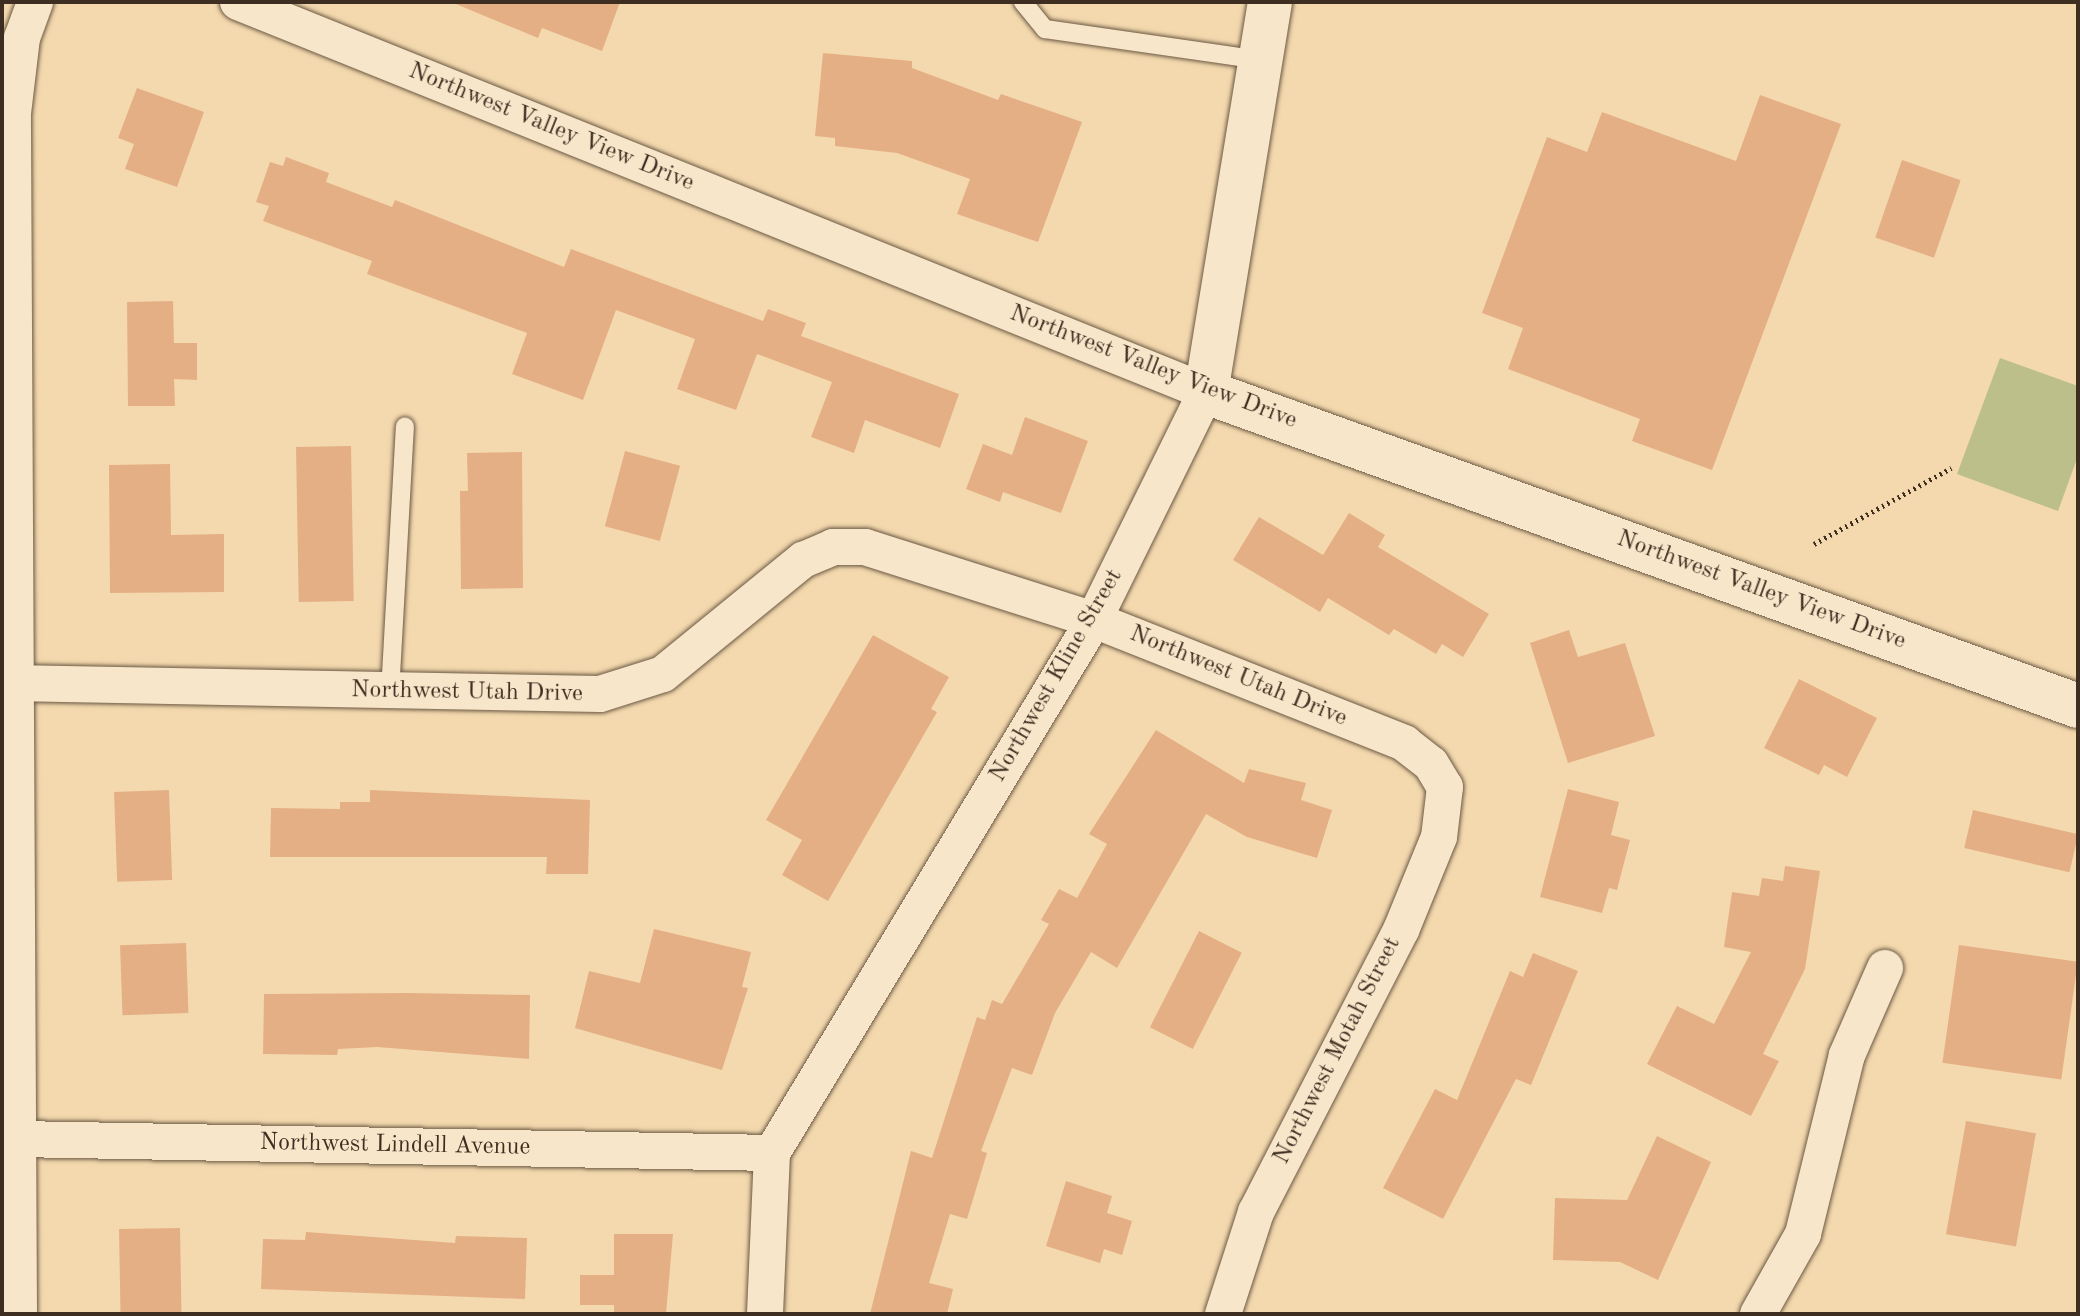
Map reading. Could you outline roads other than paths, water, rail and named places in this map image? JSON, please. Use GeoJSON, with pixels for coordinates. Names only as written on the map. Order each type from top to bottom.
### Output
{"type":"FeatureCollection","features":[{"type":"Feature","properties":{"kind":"street"},"geometry":{"type":"LineString","coordinates":[[19,1314],[11,683],[13,113],[22,38],[35,2]]}},
{"type":"Feature","properties":{"kind":"street","name":"Northwest Valley View Drive"},"geometry":{"type":"LineString","coordinates":[[238,2],[1206,392],[2078,706]]}},
{"type":"Feature","properties":{"kind":"street","name":"Northwest Kline Street"},"geometry":{"type":"LineString","coordinates":[[765,1314],[772,1153],[1094,620],[1206,392],[1270,2]]}},
{"type":"Feature","properties":{"kind":"street","name":"Northwest Utah Drive"},"geometry":{"type":"LineString","coordinates":[[11,683],[559,696],[635,684],[663,674],[803,560],[833,547],[896,553],[1094,620],[1404,743],[1431,764],[1445,787]]}},
{"type":"Feature","properties":{"kind":"street","name":"Northwest Motah Street"},"geometry":{"type":"LineString","coordinates":[[1223,1314],[1267,1188],[1401,930],[1439,837],[1445,787]]}},
{"type":"Feature","properties":{"kind":"street"},"geometry":{"type":"LineString","coordinates":[[1758,1314],[1803,1234],[1847,1055],[1885,968]]}},
{"type":"Feature","properties":{"kind":"street","name":"Northwest Lindell Avenue"},"geometry":{"type":"LineString","coordinates":[[17,1139],[772,1153]]}},
{"type":"Feature","properties":{"kind":"lane"},"geometry":{"type":"LineString","coordinates":[[1023,2],[1045,29],[1260,60]]}},
{"type":"Feature","properties":{"kind":"lane"},"geometry":{"type":"LineString","coordinates":[[390,693],[405,426]]}}]}
